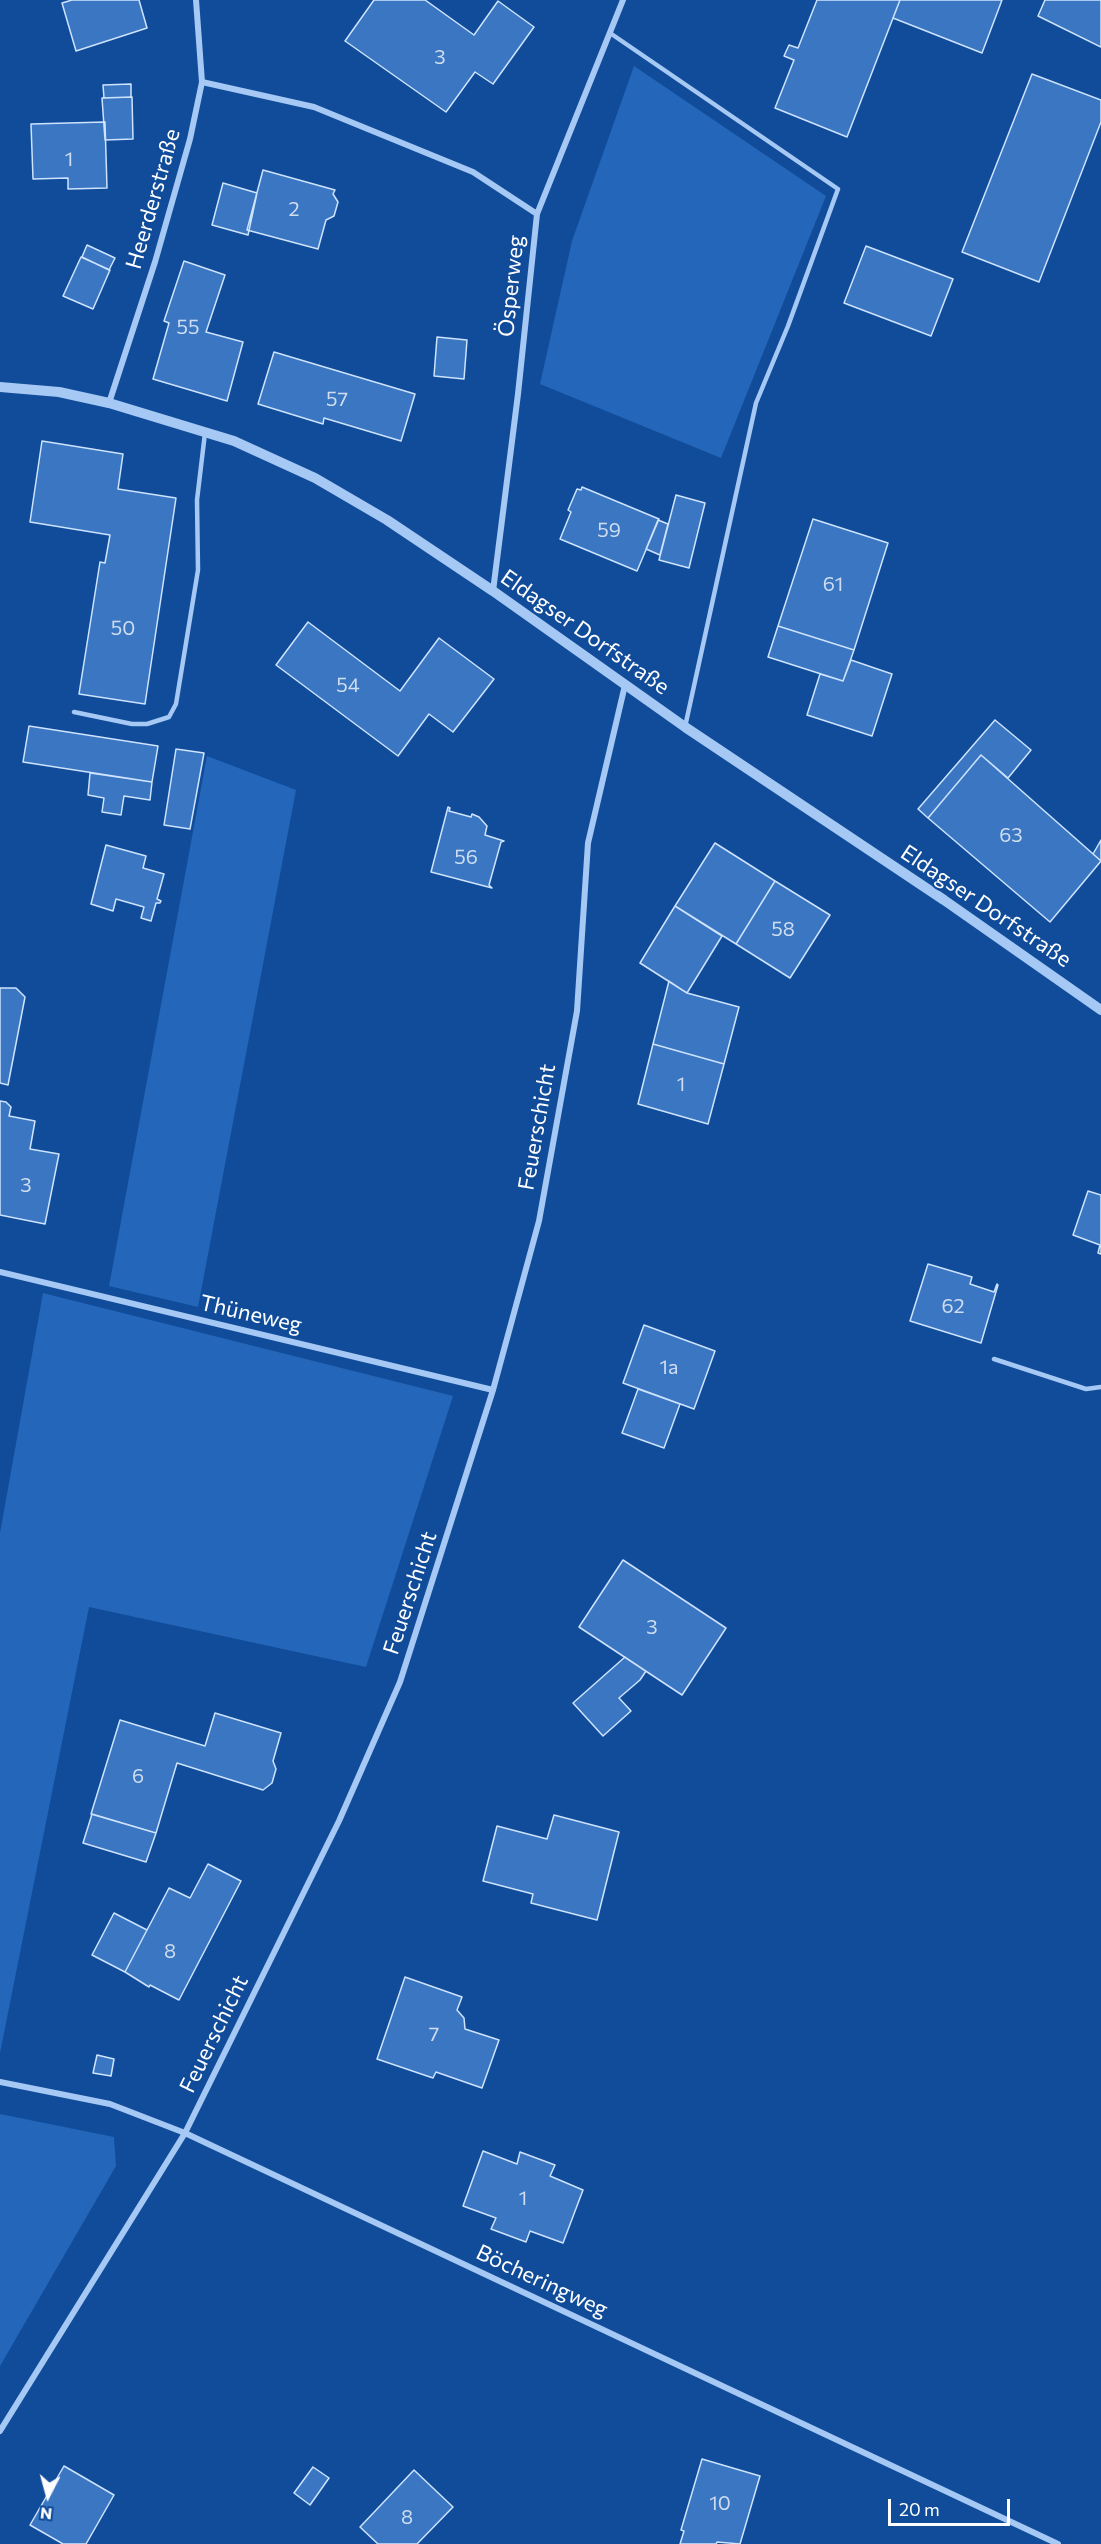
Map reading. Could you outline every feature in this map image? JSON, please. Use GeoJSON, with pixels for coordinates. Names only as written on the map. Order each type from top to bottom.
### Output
{"type":"FeatureCollection","features":[{"type":"Feature","properties":{"kind":"street","name":"Heerderstraße"},"geometry":{"type":"LineString","coordinates":[[109,402],[158,251],[190,139],[202,82],[196,0]]}},
{"type":"Feature","properties":{"kind":"street","name":"Ösperweg"},"geometry":{"type":"LineString","coordinates":[[493,591],[518,394],[537,214],[623,0]]}},
{"type":"Feature","properties":{"kind":"street"},"geometry":{"type":"LineString","coordinates":[[202,82],[314,107],[473,172],[537,214]]}},
{"type":"Feature","properties":{"kind":"street","name":"Eldagser Dorfstraße"},"geometry":{"type":"LineString","coordinates":[[0,387],[60,392],[109,402],[205,430],[315,478],[387,520],[493,591],[685,727],[944,900],[1101,1010]]}},
{"type":"Feature","properties":{"kind":"street","name":"Feuerschicht"},"geometry":{"type":"LineString","coordinates":[[0,2431],[185,2133],[339,1821],[400,1682],[493,1390],[539,1221],[577,1011],[588,843],[625,685]]}},
{"type":"Feature","properties":{"kind":"street","name":"Thüneweg"},"geometry":{"type":"LineString","coordinates":[[0,1272],[493,1390]]}},
{"type":"Feature","properties":{"kind":"street","name":"Böcheringweg"},"geometry":{"type":"LineString","coordinates":[[0,2082],[110,2104],[185,2133],[1058,2544]]}},
{"type":"Feature","properties":{"kind":"lane"},"geometry":{"type":"LineString","coordinates":[[610,33],[838,189],[788,326],[756,403],[685,727]]}},
{"type":"Feature","properties":{"kind":"lane"},"geometry":{"type":"LineString","coordinates":[[74,712],[132,724],[147,724],[169,717],[176,704],[198,570],[197,500],[205,430]]}},
{"type":"Feature","properties":{"kind":"lane"},"geometry":{"type":"LineString","coordinates":[[994,1359],[1086,1389],[1101,1386]]}},
{"type":"Feature","properties":{"kind":"shaded area"},"geometry":{"type":"Polygon","coordinates":[[[634,66],[826,196],[721,458],[540,384],[572,241],[634,66]]]}},
{"type":"Feature","properties":{"kind":"shaded area"},"geometry":{"type":"Polygon","coordinates":[[[207,756],[296,790],[198,1307],[109,1286],[207,756]]]}},
{"type":"Feature","properties":{"kind":"shaded area"},"geometry":{"type":"Polygon","coordinates":[[[43,1293],[453,1396],[366,1667],[89,1607],[0,2053],[0,1533],[43,1293]]]}},
{"type":"Feature","properties":{"kind":"shaded area"},"geometry":{"type":"Polygon","coordinates":[[[0,2114],[114,2137],[116,2166],[0,2366],[0,2114]]]}},
{"type":"Feature","properties":{"kind":"building"},"geometry":{"type":"Polygon","coordinates":[[[72,0],[139,0],[147,28],[76,51],[62,3],[72,0]]]}},
{"type":"Feature","properties":{"kind":"building"},"geometry":{"type":"Polygon","coordinates":[[[374,0],[425,0],[474,35],[498,1],[534,27],[493,84],[475,72],[446,112],[345,41],[374,0]]]}},
{"type":"Feature","properties":{"kind":"building"},"geometry":{"type":"Polygon","coordinates":[[[817,0],[900,0],[847,137],[775,108],[794,60],[784,56],[789,45],[798,48],[817,0]]]}},
{"type":"Feature","properties":{"kind":"building"},"geometry":{"type":"Polygon","coordinates":[[[900,0],[1002,0],[982,53],[893,18],[900,0]]]}},
{"type":"Feature","properties":{"kind":"building"},"geometry":{"type":"Polygon","coordinates":[[[1045,0],[1101,0],[1101,47],[1038,16],[1045,0]]]}},
{"type":"Feature","properties":{"kind":"building"},"geometry":{"type":"Polygon","coordinates":[[[1032,74],[1101,100],[1101,122],[1039,282],[962,252],[1032,74]]]}},
{"type":"Feature","properties":{"kind":"building"},"geometry":{"type":"Polygon","coordinates":[[[131,84],[131,97],[104,98],[103,85],[131,84]]]}},
{"type":"Feature","properties":{"kind":"building"},"geometry":{"type":"Polygon","coordinates":[[[132,97],[133,139],[105,140],[102,98],[132,97]]]}},
{"type":"Feature","properties":{"kind":"building"},"geometry":{"type":"Polygon","coordinates":[[[105,122],[107,188],[68,189],[68,178],[33,179],[31,124],[105,122]]]}},
{"type":"Feature","properties":{"kind":"building"},"geometry":{"type":"Polygon","coordinates":[[[263,170],[335,190],[333,194],[338,202],[334,216],[326,220],[318,249],[247,230],[263,170]]]}},
{"type":"Feature","properties":{"kind":"building"},"geometry":{"type":"Polygon","coordinates":[[[223,183],[257,193],[248,235],[212,225],[223,183]]]}},
{"type":"Feature","properties":{"kind":"building"},"geometry":{"type":"Polygon","coordinates":[[[87,245],[115,258],[109,270],[82,257],[87,245]]]}},
{"type":"Feature","properties":{"kind":"building"},"geometry":{"type":"Polygon","coordinates":[[[866,246],[953,279],[931,336],[844,303],[866,246]]]}},
{"type":"Feature","properties":{"kind":"building"},"geometry":{"type":"Polygon","coordinates":[[[81,257],[110,270],[93,309],[63,296],[81,257]]]}},
{"type":"Feature","properties":{"kind":"building"},"geometry":{"type":"Polygon","coordinates":[[[184,261],[225,275],[206,332],[243,342],[227,401],[153,379],[169,323],[164,321],[184,261]]]}},
{"type":"Feature","properties":{"kind":"building"},"geometry":{"type":"Polygon","coordinates":[[[437,337],[467,340],[464,379],[434,376],[437,337]]]}},
{"type":"Feature","properties":{"kind":"building"},"geometry":{"type":"Polygon","coordinates":[[[274,352],[415,394],[401,441],[324,418],[323,424],[258,404],[274,352]]]}},
{"type":"Feature","properties":{"kind":"building"},"geometry":{"type":"Polygon","coordinates":[[[42,441],[123,454],[118,489],[176,498],[145,704],[79,694],[100,562],[105,563],[110,535],[30,522],[42,441]]]}},
{"type":"Feature","properties":{"kind":"building"},"geometry":{"type":"Polygon","coordinates":[[[582,487],[659,519],[637,571],[560,539],[571,512],[568,510],[577,489],[581,490],[582,487]]]}},
{"type":"Feature","properties":{"kind":"building"},"geometry":{"type":"Polygon","coordinates":[[[676,495],[705,503],[689,568],[659,560],[676,495]]]}},
{"type":"Feature","properties":{"kind":"building"},"geometry":{"type":"Polygon","coordinates":[[[813,519],[888,543],[854,650],[778,626],[813,519]]]}},
{"type":"Feature","properties":{"kind":"building"},"geometry":{"type":"Polygon","coordinates":[[[658,520],[668,524],[660,555],[646,549],[658,520]]]}},
{"type":"Feature","properties":{"kind":"building"},"geometry":{"type":"Polygon","coordinates":[[[308,622],[400,691],[439,638],[494,679],[453,732],[429,714],[398,756],[276,665],[308,622]]]}},
{"type":"Feature","properties":{"kind":"building"},"geometry":{"type":"Polygon","coordinates":[[[778,626],[854,650],[843,681],[768,657],[778,626]]]}},
{"type":"Feature","properties":{"kind":"building"},"geometry":{"type":"Polygon","coordinates":[[[851,660],[892,674],[872,736],[807,715],[820,674],[843,681],[851,660]]]}},
{"type":"Feature","properties":{"kind":"building"},"geometry":{"type":"Polygon","coordinates":[[[995,720],[1031,750],[1008,778],[981,755],[928,818],[918,809],[995,720]]]}},
{"type":"Feature","properties":{"kind":"building"},"geometry":{"type":"Polygon","coordinates":[[[29,726],[158,746],[152,782],[23,762],[29,726]]]}},
{"type":"Feature","properties":{"kind":"building"},"geometry":{"type":"Polygon","coordinates":[[[176,749],[204,753],[190,829],[164,825],[176,749]]]}},
{"type":"Feature","properties":{"kind":"building"},"geometry":{"type":"Polygon","coordinates":[[[981,755],[1101,861],[1050,922],[928,818],[981,755]]]}},
{"type":"Feature","properties":{"kind":"building"},"geometry":{"type":"Polygon","coordinates":[[[90,773],[152,782],[150,800],[124,796],[121,815],[102,812],[104,798],[88,795],[90,773]]]}},
{"type":"Feature","properties":{"kind":"building"},"geometry":{"type":"Polygon","coordinates":[[[448,807],[449,811],[479,817],[487,826],[485,835],[504,841],[501,842],[489,885],[492,888],[431,872],[448,807]]]}},
{"type":"Feature","properties":{"kind":"building"},"geometry":{"type":"Polygon","coordinates":[[[1101,840],[1101,861],[1093,854],[1101,840]]]}},
{"type":"Feature","properties":{"kind":"building"},"geometry":{"type":"Polygon","coordinates":[[[715,843],[775,881],[736,944],[675,906],[715,843]]]}},
{"type":"Feature","properties":{"kind":"building"},"geometry":{"type":"Polygon","coordinates":[[[106,845],[146,856],[143,868],[164,874],[157,899],[161,901],[156,903],[151,921],[141,918],[144,907],[116,899],[113,911],[91,904],[106,845]]]}},
{"type":"Feature","properties":{"kind":"building"},"geometry":{"type":"Polygon","coordinates":[[[775,881],[830,915],[790,978],[736,944],[775,881]]]}},
{"type":"Feature","properties":{"kind":"building"},"geometry":{"type":"Polygon","coordinates":[[[675,906],[722,936],[687,993],[640,963],[675,906]]]}},
{"type":"Feature","properties":{"kind":"building"},"geometry":{"type":"Polygon","coordinates":[[[669,981],[687,993],[739,1007],[724,1064],[653,1044],[669,981]]]}},
{"type":"Feature","properties":{"kind":"building"},"geometry":{"type":"Polygon","coordinates":[[[0,988],[16,988],[25,997],[8,1085],[0,1083],[0,988]]]}},
{"type":"Feature","properties":{"kind":"building"},"geometry":{"type":"Polygon","coordinates":[[[653,1044],[724,1064],[708,1124],[638,1104],[653,1044]]]}},
{"type":"Feature","properties":{"kind":"building"},"geometry":{"type":"Polygon","coordinates":[[[0,1101],[6,1102],[11,1107],[9,1116],[35,1121],[30,1149],[59,1154],[45,1224],[0,1215],[0,1101]]]}},
{"type":"Feature","properties":{"kind":"building"},"geometry":{"type":"Polygon","coordinates":[[[1088,1191],[1101,1195],[1101,1254],[1098,1253],[1100,1245],[1073,1235],[1088,1191]]]}},
{"type":"Feature","properties":{"kind":"building"},"geometry":{"type":"Polygon","coordinates":[[[928,1264],[972,1277],[970,1284],[994,1292],[998,1285],[981,1343],[910,1321],[928,1264]]]}},
{"type":"Feature","properties":{"kind":"building"},"geometry":{"type":"Polygon","coordinates":[[[644,1325],[715,1351],[694,1409],[623,1383],[644,1325]]]}},
{"type":"Feature","properties":{"kind":"building"},"geometry":{"type":"Polygon","coordinates":[[[638,1389],[680,1404],[664,1448],[622,1433],[638,1389]]]}},
{"type":"Feature","properties":{"kind":"building"},"geometry":{"type":"Polygon","coordinates":[[[623,1560],[726,1628],[682,1695],[579,1627],[623,1560]]]}},
{"type":"Feature","properties":{"kind":"building"},"geometry":{"type":"Polygon","coordinates":[[[625,1657],[646,1671],[640,1680],[619,1698],[631,1711],[603,1736],[573,1703],[625,1657]]]}},
{"type":"Feature","properties":{"kind":"building"},"geometry":{"type":"Polygon","coordinates":[[[215,1713],[281,1733],[273,1761],[276,1769],[272,1783],[263,1790],[177,1763],[156,1833],[91,1814],[120,1720],[205,1746],[215,1713]]]}},
{"type":"Feature","properties":{"kind":"building"},"geometry":{"type":"Polygon","coordinates":[[[92,1814],[156,1833],[146,1862],[83,1843],[92,1814]]]}},
{"type":"Feature","properties":{"kind":"building"},"geometry":{"type":"Polygon","coordinates":[[[554,1815],[619,1832],[597,1920],[531,1903],[533,1894],[483,1881],[497,1826],[547,1839],[554,1815]]]}},
{"type":"Feature","properties":{"kind":"building"},"geometry":{"type":"Polygon","coordinates":[[[208,1864],[241,1881],[179,2000],[150,1985],[149,1987],[125,1972],[169,1888],[190,1898],[208,1864]]]}},
{"type":"Feature","properties":{"kind":"building"},"geometry":{"type":"Polygon","coordinates":[[[114,1913],[147,1930],[125,1972],[92,1955],[114,1913]]]}},
{"type":"Feature","properties":{"kind":"building"},"geometry":{"type":"Polygon","coordinates":[[[405,1977],[462,1997],[457,2010],[464,2018],[465,2029],[499,2040],[482,2088],[436,2072],[433,2078],[377,2059],[405,1977]]]}},
{"type":"Feature","properties":{"kind":"building"},"geometry":{"type":"Polygon","coordinates":[[[97,2055],[114,2059],[111,2076],[93,2073],[97,2055]]]}},
{"type":"Feature","properties":{"kind":"building"},"geometry":{"type":"Polygon","coordinates":[[[483,2151],[517,2164],[520,2152],[555,2165],[550,2176],[583,2190],[563,2243],[530,2231],[526,2242],[491,2229],[496,2218],[463,2206],[483,2151]]]}},
{"type":"Feature","properties":{"kind":"building"},"geometry":{"type":"Polygon","coordinates":[[[702,2459],[760,2476],[740,2544],[717,2542],[716,2544],[680,2544],[684,2531],[681,2530],[702,2459]]]}},
{"type":"Feature","properties":{"kind":"building"},"geometry":{"type":"Polygon","coordinates":[[[64,2466],[114,2495],[86,2544],[63,2544],[30,2525],[64,2466]]]}},
{"type":"Feature","properties":{"kind":"building"},"geometry":{"type":"Polygon","coordinates":[[[313,2467],[329,2478],[310,2505],[294,2493],[313,2467]]]}},
{"type":"Feature","properties":{"kind":"building"},"geometry":{"type":"Polygon","coordinates":[[[414,2470],[453,2507],[417,2544],[378,2544],[360,2527],[414,2470]]]}}]}
